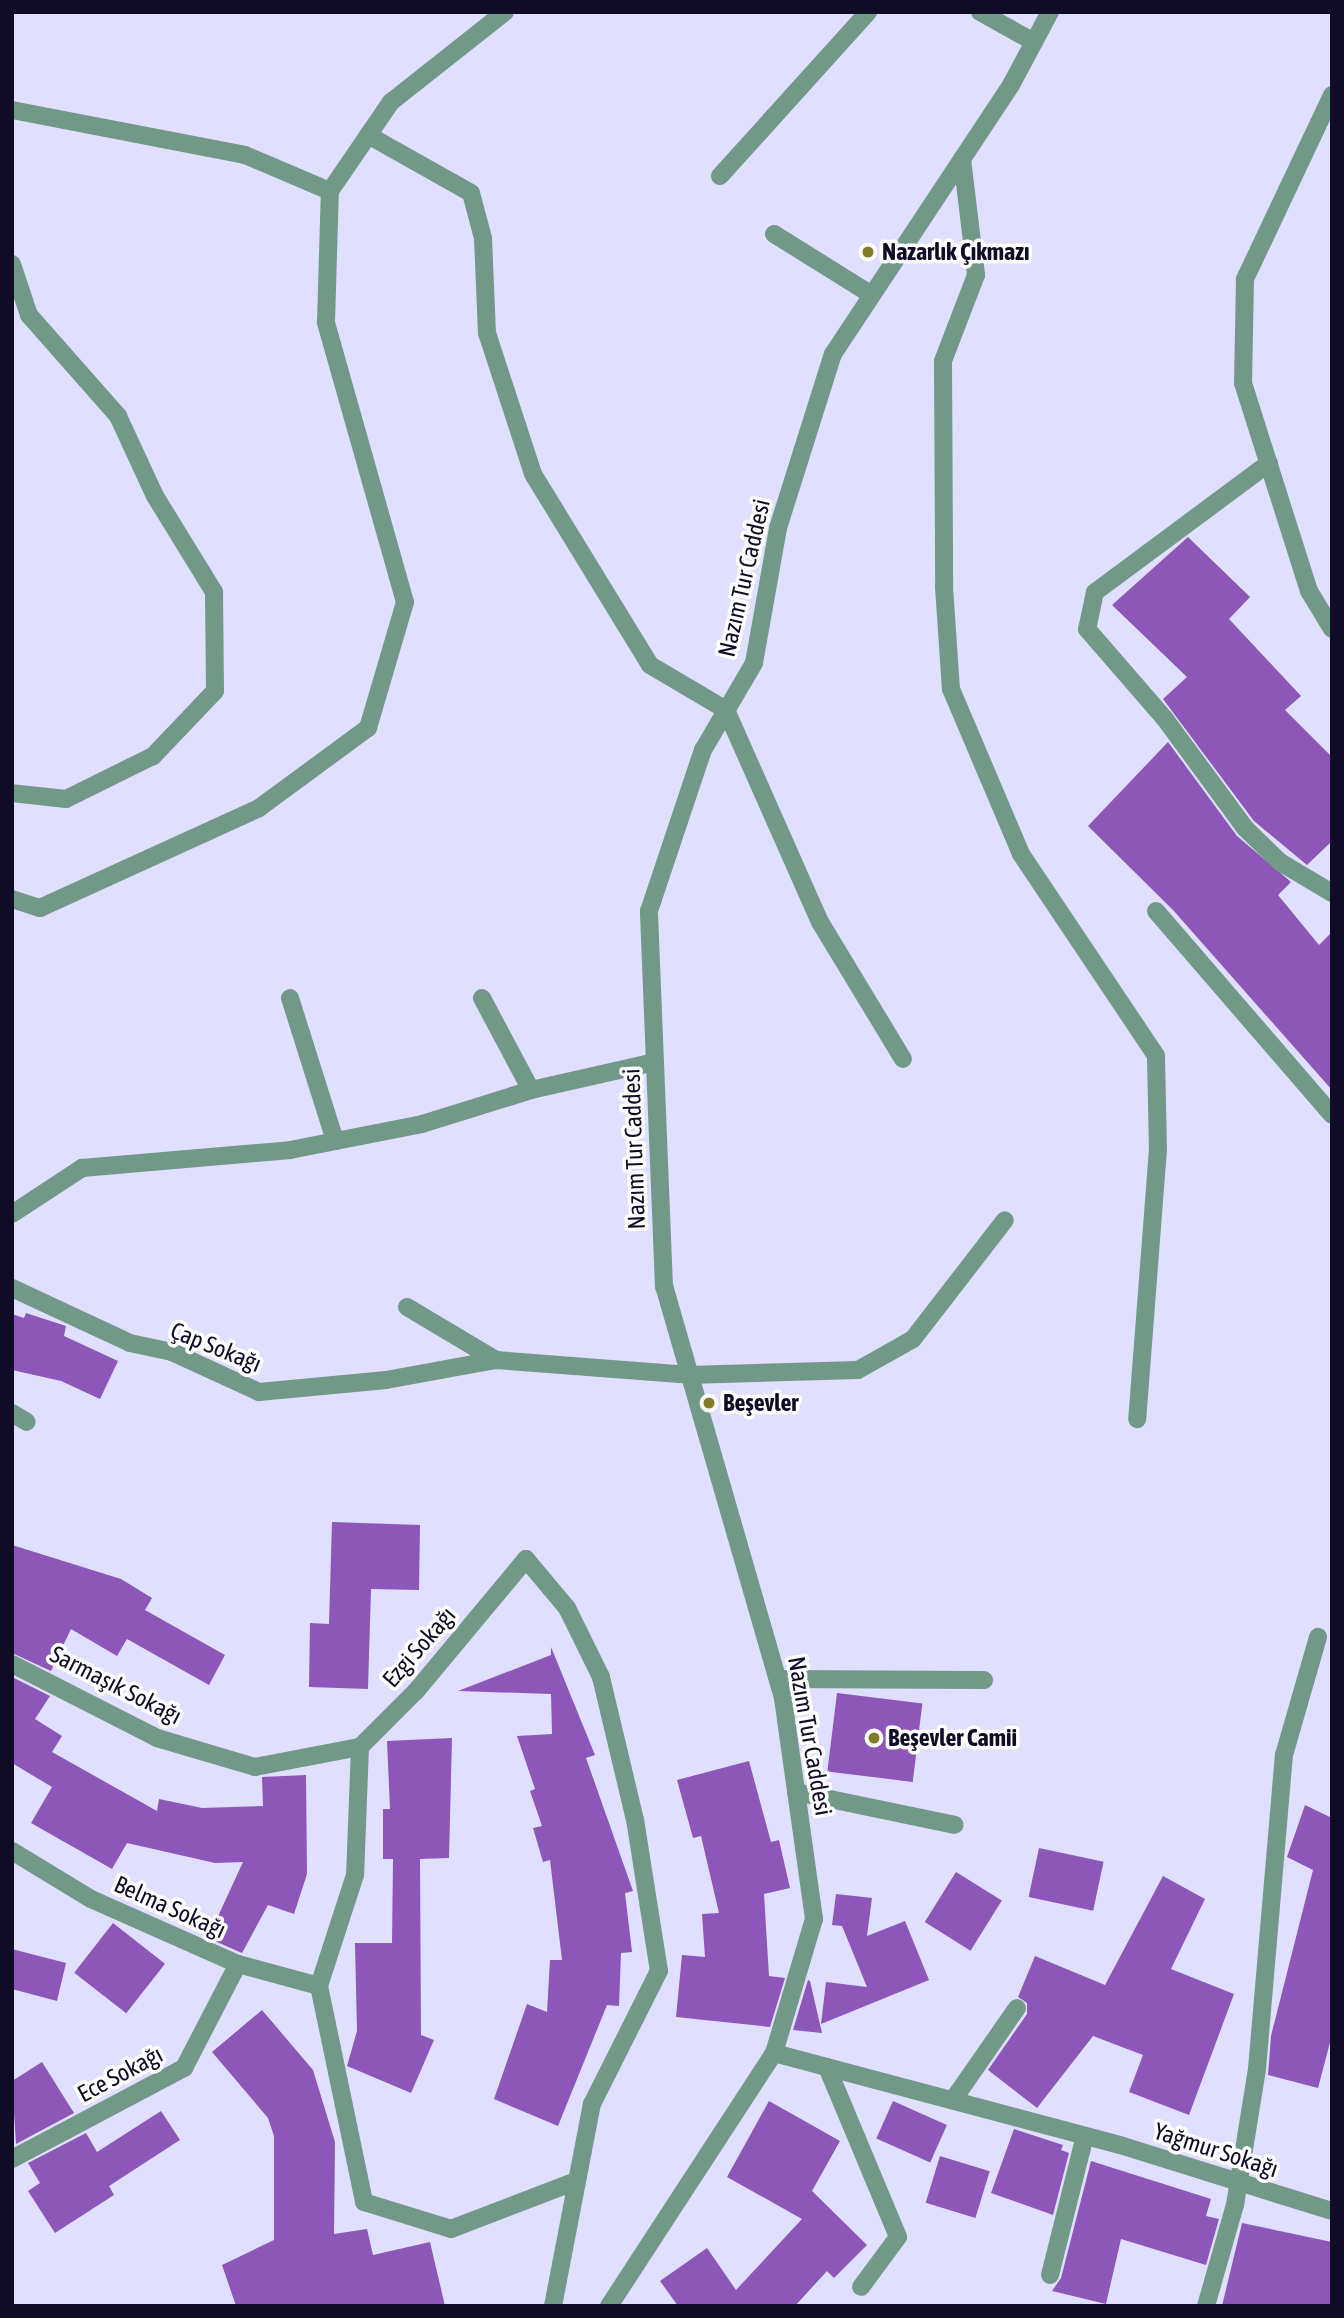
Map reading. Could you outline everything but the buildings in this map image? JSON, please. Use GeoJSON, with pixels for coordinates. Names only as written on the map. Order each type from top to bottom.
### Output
{"type":"FeatureCollection","features":[{"type":"Feature","properties":{"kind":"street"},"geometry":{"type":"LineString","coordinates":[[12,899],[40,908],[259,808],[368,728],[405,602],[327,322],[330,191],[391,102],[505,12]]}},
{"type":"Feature","properties":{"kind":"street"},"geometry":{"type":"LineString","coordinates":[[720,176],[868,12]]}},
{"type":"Feature","properties":{"kind":"street"},"geometry":{"type":"LineString","coordinates":[[980,12],[1034,42]]}},
{"type":"Feature","properties":{"kind":"street","name":"Nazım Tur Caddesi"},"geometry":{"type":"LineString","coordinates":[[609,2306],[774,2053],[814,1919],[778,1679],[664,1287],[649,911],[703,750],[754,663],[778,528],[833,354],[962,159],[1050,12]]}},
{"type":"Feature","properties":{"kind":"street"},"geometry":{"type":"LineString","coordinates":[[1332,95],[1245,279],[1243,383],[1308,591],[1332,629]]}},
{"type":"Feature","properties":{"kind":"street"},"geometry":{"type":"LineString","coordinates":[[12,110],[245,155],[330,191]]}},
{"type":"Feature","properties":{"kind":"street"},"geometry":{"type":"LineString","coordinates":[[368,135],[471,193],[483,238],[487,333],[533,474],[650,665],[726,710],[820,922],[903,1059]]}},
{"type":"Feature","properties":{"kind":"street"},"geometry":{"type":"LineString","coordinates":[[962,159],[975,275],[943,361],[944,586],[951,689],[1021,854],[1156,1056],[1158,1149],[1137,1419]]}},
{"type":"Feature","properties":{"kind":"street"},"geometry":{"type":"LineString","coordinates":[[774,234],[872,295]]}},
{"type":"Feature","properties":{"kind":"street"},"geometry":{"type":"LineString","coordinates":[[12,264],[29,315],[118,416],[155,496],[214,592],[215,691],[153,756],[66,799],[12,793]]}},
{"type":"Feature","properties":{"kind":"street"},"geometry":{"type":"LineString","coordinates":[[1269,463],[1095,592],[1087,629],[1165,719],[1245,828],[1280,862],[1332,893]]}},
{"type":"Feature","properties":{"kind":"street"},"geometry":{"type":"LineString","coordinates":[[1156,911],[1332,1115]]}},
{"type":"Feature","properties":{"kind":"street"},"geometry":{"type":"LineString","coordinates":[[290,998],[335,1141]]}},
{"type":"Feature","properties":{"kind":"street"},"geometry":{"type":"LineString","coordinates":[[482,998],[531,1090]]}},
{"type":"Feature","properties":{"kind":"street"},"geometry":{"type":"LineString","coordinates":[[12,1214],[82,1168],[335,1141],[422,1124],[531,1090],[655,1062]]}},
{"type":"Feature","properties":{"kind":"street","name":"Çap Sokağı"},"geometry":{"type":"LineString","coordinates":[[12,1288],[130,1343],[172,1352],[259,1392],[386,1380],[496,1360],[690,1375],[859,1370],[914,1339],[1005,1220]]}},
{"type":"Feature","properties":{"kind":"street","name":"Çap Sokağı"},"geometry":{"type":"LineString","coordinates":[[407,1307],[496,1360]]}},
{"type":"Feature","properties":{"kind":"street","name":"Ezgi Sokağı"},"geometry":{"type":"LineString","coordinates":[[360,1747],[415,1692],[526,1559],[567,1608],[601,1677],[635,1820],[659,1971],[592,2104],[553,2306]]}},
{"type":"Feature","properties":{"kind":"street"},"geometry":{"type":"LineString","coordinates":[[1206,2306],[1238,2185],[1257,2069],[1284,1755],[1318,1637]]}},
{"type":"Feature","properties":{"kind":"street","name":"Sarmaşık Sokağı"},"geometry":{"type":"LineString","coordinates":[[12,1664],[157,1738],[256,1768],[360,1747]]}},
{"type":"Feature","properties":{"kind":"street"},"geometry":{"type":"LineString","coordinates":[[778,1679],[984,1681]]}},
{"type":"Feature","properties":{"kind":"street"},"geometry":{"type":"LineString","coordinates":[[360,1747],[355,1875],[319,1986],[364,2202],[451,2229],[576,2181]]}},
{"type":"Feature","properties":{"kind":"street"},"geometry":{"type":"LineString","coordinates":[[796,1792],[956,1825]]}},
{"type":"Feature","properties":{"kind":"street","name":"Belma Sokağı"},"geometry":{"type":"LineString","coordinates":[[12,1850],[91,1899],[238,1964],[319,1986]]}},
{"type":"Feature","properties":{"kind":"street","name":"Ece Sokağı"},"geometry":{"type":"LineString","coordinates":[[12,2159],[184,2068],[238,1964]]}},
{"type":"Feature","properties":{"kind":"street"},"geometry":{"type":"LineString","coordinates":[[953,2100],[1017,2008]]}},
{"type":"Feature","properties":{"kind":"street","name":"Yağmur Sokağı"},"geometry":{"type":"LineString","coordinates":[[774,2053],[1085,2136],[1238,2185],[1332,2211]]}},
{"type":"Feature","properties":{"kind":"street"},"geometry":{"type":"LineString","coordinates":[[827,2067],[898,2237],[861,2287]]}},
{"type":"Feature","properties":{"kind":"street"},"geometry":{"type":"LineString","coordinates":[[1050,2275],[1085,2136]]}},
{"type":"Feature","properties":{"kind":"place","name":"Nazarlık Çıkmazı"},"geometry":{"type":"Point","coordinates":[868,252]}},
{"type":"Feature","properties":{"kind":"place","name":"Beşevler"},"geometry":{"type":"Point","coordinates":[709,1403]}},
{"type":"Feature","properties":{"kind":"place","name":"Beşevler Camii"},"geometry":{"type":"Point","coordinates":[874,1738]}}]}
